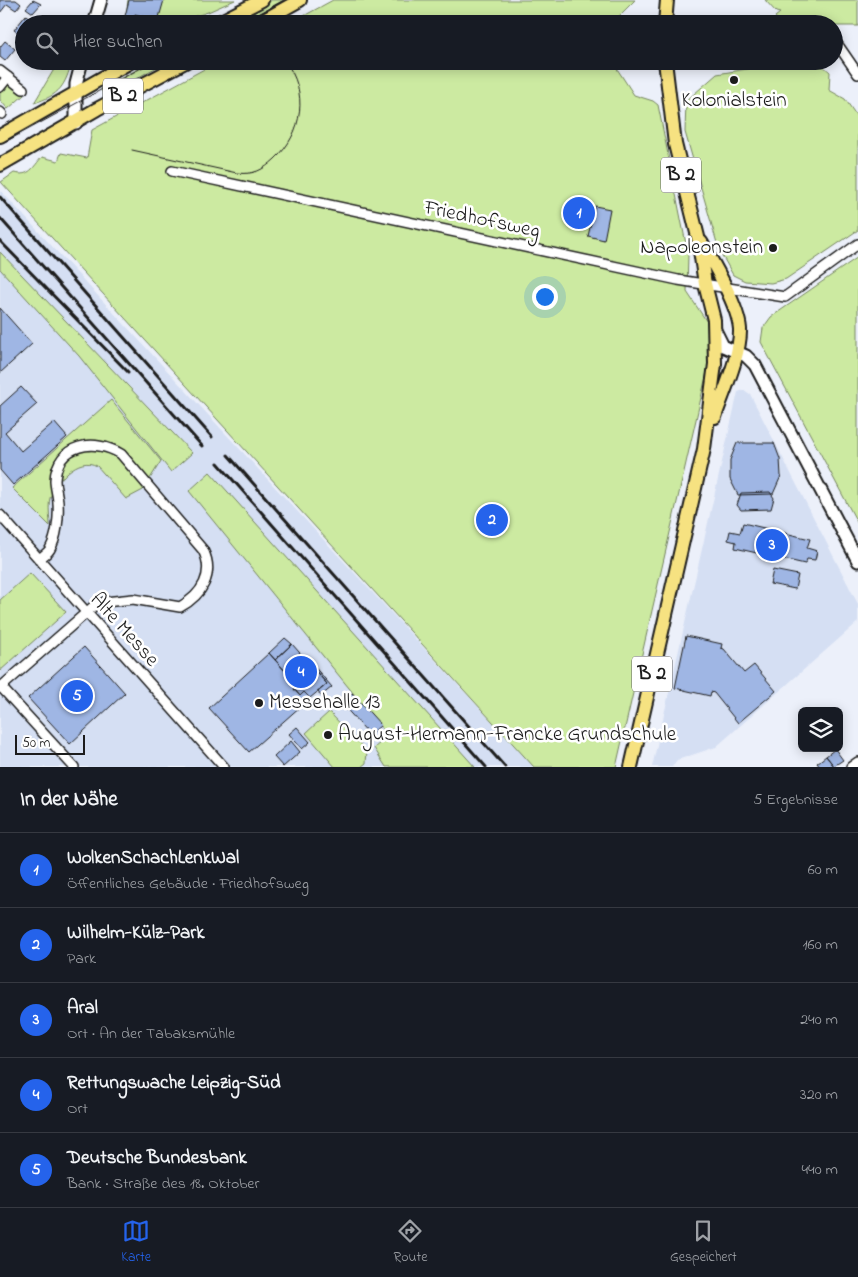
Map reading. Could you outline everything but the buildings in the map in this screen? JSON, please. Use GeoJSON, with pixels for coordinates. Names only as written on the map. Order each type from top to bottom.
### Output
{"type":"FeatureCollection","features":[{"type":"Feature","properties":{"kind":"main road"},"geometry":{"type":"LineString","coordinates":[[97,15],[101,0]]}},
{"type":"Feature","properties":{"kind":"main road"},"geometry":{"type":"LineString","coordinates":[[233,15],[262,0]]}},
{"type":"Feature","properties":{"kind":"main road"},"geometry":{"type":"LineString","coordinates":[[273,15],[300,0]]}},
{"type":"Feature","properties":{"kind":"main road"},"geometry":{"type":"LineString","coordinates":[[666,15],[667,0]]}},
{"type":"Feature","properties":{"kind":"main road"},"geometry":{"type":"LineString","coordinates":[[76,123],[76,92],[80,70]]}},
{"type":"Feature","properties":{"kind":"main road","name":"B 2"},"geometry":{"type":"LineString","coordinates":[[0,136],[115,70]]}},
{"type":"Feature","properties":{"kind":"main road","name":"B 2"},"geometry":{"type":"LineString","coordinates":[[0,165],[172,70]]}},
{"type":"Feature","properties":{"kind":"main road","name":"B 2"},"geometry":{"type":"LineString","coordinates":[[666,70],[675,144],[698,238],[704,284],[714,328],[714,371],[704,449]]}},
{"type":"Feature","properties":{"kind":"main road","name":"B 2"},"geometry":{"type":"LineString","coordinates":[[631,767],[704,449],[740,336],[739,321],[724,287],[698,238]]}},
{"type":"Feature","properties":{"kind":"main road"},"geometry":{"type":"LineString","coordinates":[[714,328],[721,344],[748,358],[758,371],[858,562]]}},
{"type":"Feature","properties":{"kind":"main road"},"geometry":{"type":"LineString","coordinates":[[714,371],[723,356],[736,352]]}},
{"type":"Feature","properties":{"kind":"street"},"geometry":{"type":"LineString","coordinates":[[843,52],[858,74]]}},
{"type":"Feature","properties":{"kind":"street"},"geometry":{"type":"LineString","coordinates":[[0,71],[23,89]]}},
{"type":"Feature","properties":{"kind":"street"},"geometry":{"type":"LineString","coordinates":[[0,87],[8,77]]}},
{"type":"Feature","properties":{"kind":"street","name":"Friedhofsweg"},"geometry":{"type":"LineString","coordinates":[[172,171],[704,284],[785,298],[858,244]]}},
{"type":"Feature","properties":{"kind":"street"},"geometry":{"type":"LineString","coordinates":[[39,560],[50,549],[55,534],[58,506],[55,481],[63,457],[71,450],[91,444],[111,448],[122,454],[162,499],[207,557],[207,574],[199,592],[180,607],[127,600],[105,602],[85,612],[1,688],[74,767]]}},
{"type":"Feature","properties":{"kind":"street","name":"Alte Messe"},"geometry":{"type":"LineString","coordinates":[[0,515],[224,767]]}},
{"type":"Feature","properties":{"kind":"street"},"geometry":{"type":"LineString","coordinates":[[851,767],[858,762]]}},
{"type":"Feature","properties":{"kind":"shaded area"},"geometry":{"type":"Polygon","coordinates":[[[0,190],[534,767],[0,767],[0,190]]]}},
{"type":"Feature","properties":{"kind":"shaded area"},"geometry":{"type":"Polygon","coordinates":[[[744,390],[750,394],[858,604],[858,622],[716,747],[677,760],[672,767],[652,767],[738,392],[744,390]]]}},
{"type":"Feature","properties":{"kind":"green space"},"geometry":{"type":"Polygon","coordinates":[[[128,0],[235,0],[199,15],[126,15],[128,0]]]}},
{"type":"Feature","properties":{"kind":"green space"},"geometry":{"type":"Polygon","coordinates":[[[272,0],[290,0],[263,15],[244,15],[272,0]]]}},
{"type":"Feature","properties":{"kind":"green space"},"geometry":{"type":"Polygon","coordinates":[[[333,0],[635,0],[620,15],[306,15],[333,0]]]}},
{"type":"Feature","properties":{"kind":"green space"},"geometry":{"type":"Polygon","coordinates":[[[765,0],[858,0],[858,26],[843,26],[843,15],[778,15],[780,13],[776,12],[765,0]]]}},
{"type":"Feature","properties":{"kind":"green space"},"geometry":{"type":"Polygon","coordinates":[[[54,70],[69,70],[64,83],[56,93],[34,103],[54,70]]]}},
{"type":"Feature","properties":{"kind":"green space"},"geometry":{"type":"Polygon","coordinates":[[[136,70],[152,70],[104,96],[101,89],[136,70]]]}},
{"type":"Feature","properties":{"kind":"green space"},"geometry":{"type":"Polygon","coordinates":[[[202,70],[618,70],[634,95],[653,101],[658,105],[688,254],[687,292],[707,322],[709,363],[616,767],[534,767],[1,182],[14,173],[24,174],[28,172],[42,157],[58,161],[61,153],[87,158],[92,130],[202,70]]]}},
{"type":"Feature","properties":{"kind":"green space"},"geometry":{"type":"Polygon","coordinates":[[[741,70],[827,70],[830,72],[829,90],[845,99],[858,118],[858,230],[786,279],[771,283],[745,281],[733,275],[719,250],[685,132],[686,101],[717,74],[741,70]]]}},
{"type":"Feature","properties":{"kind":"green space"},"geometry":{"type":"Polygon","coordinates":[[[0,76],[24,95],[8,109],[0,100],[0,76]]]}},
{"type":"Feature","properties":{"kind":"green space"},"geometry":{"type":"Polygon","coordinates":[[[0,252],[192,453],[171,472],[79,356],[0,269],[0,252]]]}},
{"type":"Feature","properties":{"kind":"green space"},"geometry":{"type":"Polygon","coordinates":[[[858,257],[858,524],[761,342],[763,328],[771,317],[858,257]]]}},
{"type":"Feature","properties":{"kind":"green space"},"geometry":{"type":"Polygon","coordinates":[[[111,400],[161,461],[143,490],[126,499],[97,466],[82,464],[75,467],[57,484],[50,498],[50,526],[12,488],[111,400]]]}},
{"type":"Feature","properties":{"kind":"green space"},"geometry":{"type":"Polygon","coordinates":[[[210,472],[475,767],[386,767],[374,748],[388,736],[189,491],[210,472]]]}},
{"type":"Feature","properties":{"kind":"green space"},"geometry":{"type":"Polygon","coordinates":[[[30,573],[66,612],[0,671],[0,600],[30,573]]]}},
{"type":"Feature","properties":{"kind":"green space","name":"August-Hermann-Francke Grundschule"},"geometry":{"type":"Polygon","coordinates":[[[329,712],[367,751],[366,763],[361,767],[335,767],[306,733],[329,712]]]}},
{"type":"Feature","properties":{"kind":"tram line"},"geometry":{"type":"LineString","coordinates":[[256,15],[284,0]]}},
{"type":"Feature","properties":{"kind":"tram line"},"geometry":{"type":"LineString","coordinates":[[7,141],[137,70]]}},
{"type":"Feature","properties":{"kind":"tram line"},"geometry":{"type":"LineString","coordinates":[[132,150],[237,173],[248,173],[262,169],[284,149],[297,125],[300,99],[298,86],[291,70]]}},
{"type":"Feature","properties":{"kind":"railway"},"geometry":{"type":"LineString","coordinates":[[0,197],[212,437]]}},
{"type":"Feature","properties":{"kind":"railway"},"geometry":{"type":"LineString","coordinates":[[0,218],[202,446]]}},
{"type":"Feature","properties":{"kind":"railway"},"geometry":{"type":"LineString","coordinates":[[0,241],[128,372]]}},
{"type":"Feature","properties":{"kind":"railway"},"geometry":{"type":"LineString","coordinates":[[228,455],[505,767]]}},
{"type":"Feature","properties":{"kind":"railway"},"geometry":{"type":"LineString","coordinates":[[218,463],[486,767]]}},
{"type":"Feature","properties":{"kind":"place","name":"Kolonialstein"},"geometry":{"type":"Point","coordinates":[734,80]}},
{"type":"Feature","properties":{"kind":"place","name":"WolkenSchachLenkWal"},"geometry":{"type":"Point","coordinates":[579,213]}},
{"type":"Feature","properties":{"kind":"place","name":"Napoleonstein"},"geometry":{"type":"Point","coordinates":[773,248]}},
{"type":"Feature","properties":{"kind":"place","name":"Wilhelm-Külz-Park"},"geometry":{"type":"Point","coordinates":[492,520]}},
{"type":"Feature","properties":{"kind":"place","name":"Aral"},"geometry":{"type":"Point","coordinates":[772,545]}},
{"type":"Feature","properties":{"kind":"place","name":"Rettungswache Leipzig-Süd"},"geometry":{"type":"Point","coordinates":[301,672]}},
{"type":"Feature","properties":{"kind":"place","name":"Deutsche Bundesbank"},"geometry":{"type":"Point","coordinates":[77,696]}},
{"type":"Feature","properties":{"kind":"place","name":"Messehalle 13"},"geometry":{"type":"Point","coordinates":[259,703]}},
{"type":"Feature","properties":{"kind":"place","name":"August-Hermann-Francke Grundschule"},"geometry":{"type":"Point","coordinates":[328,735]}}]}
